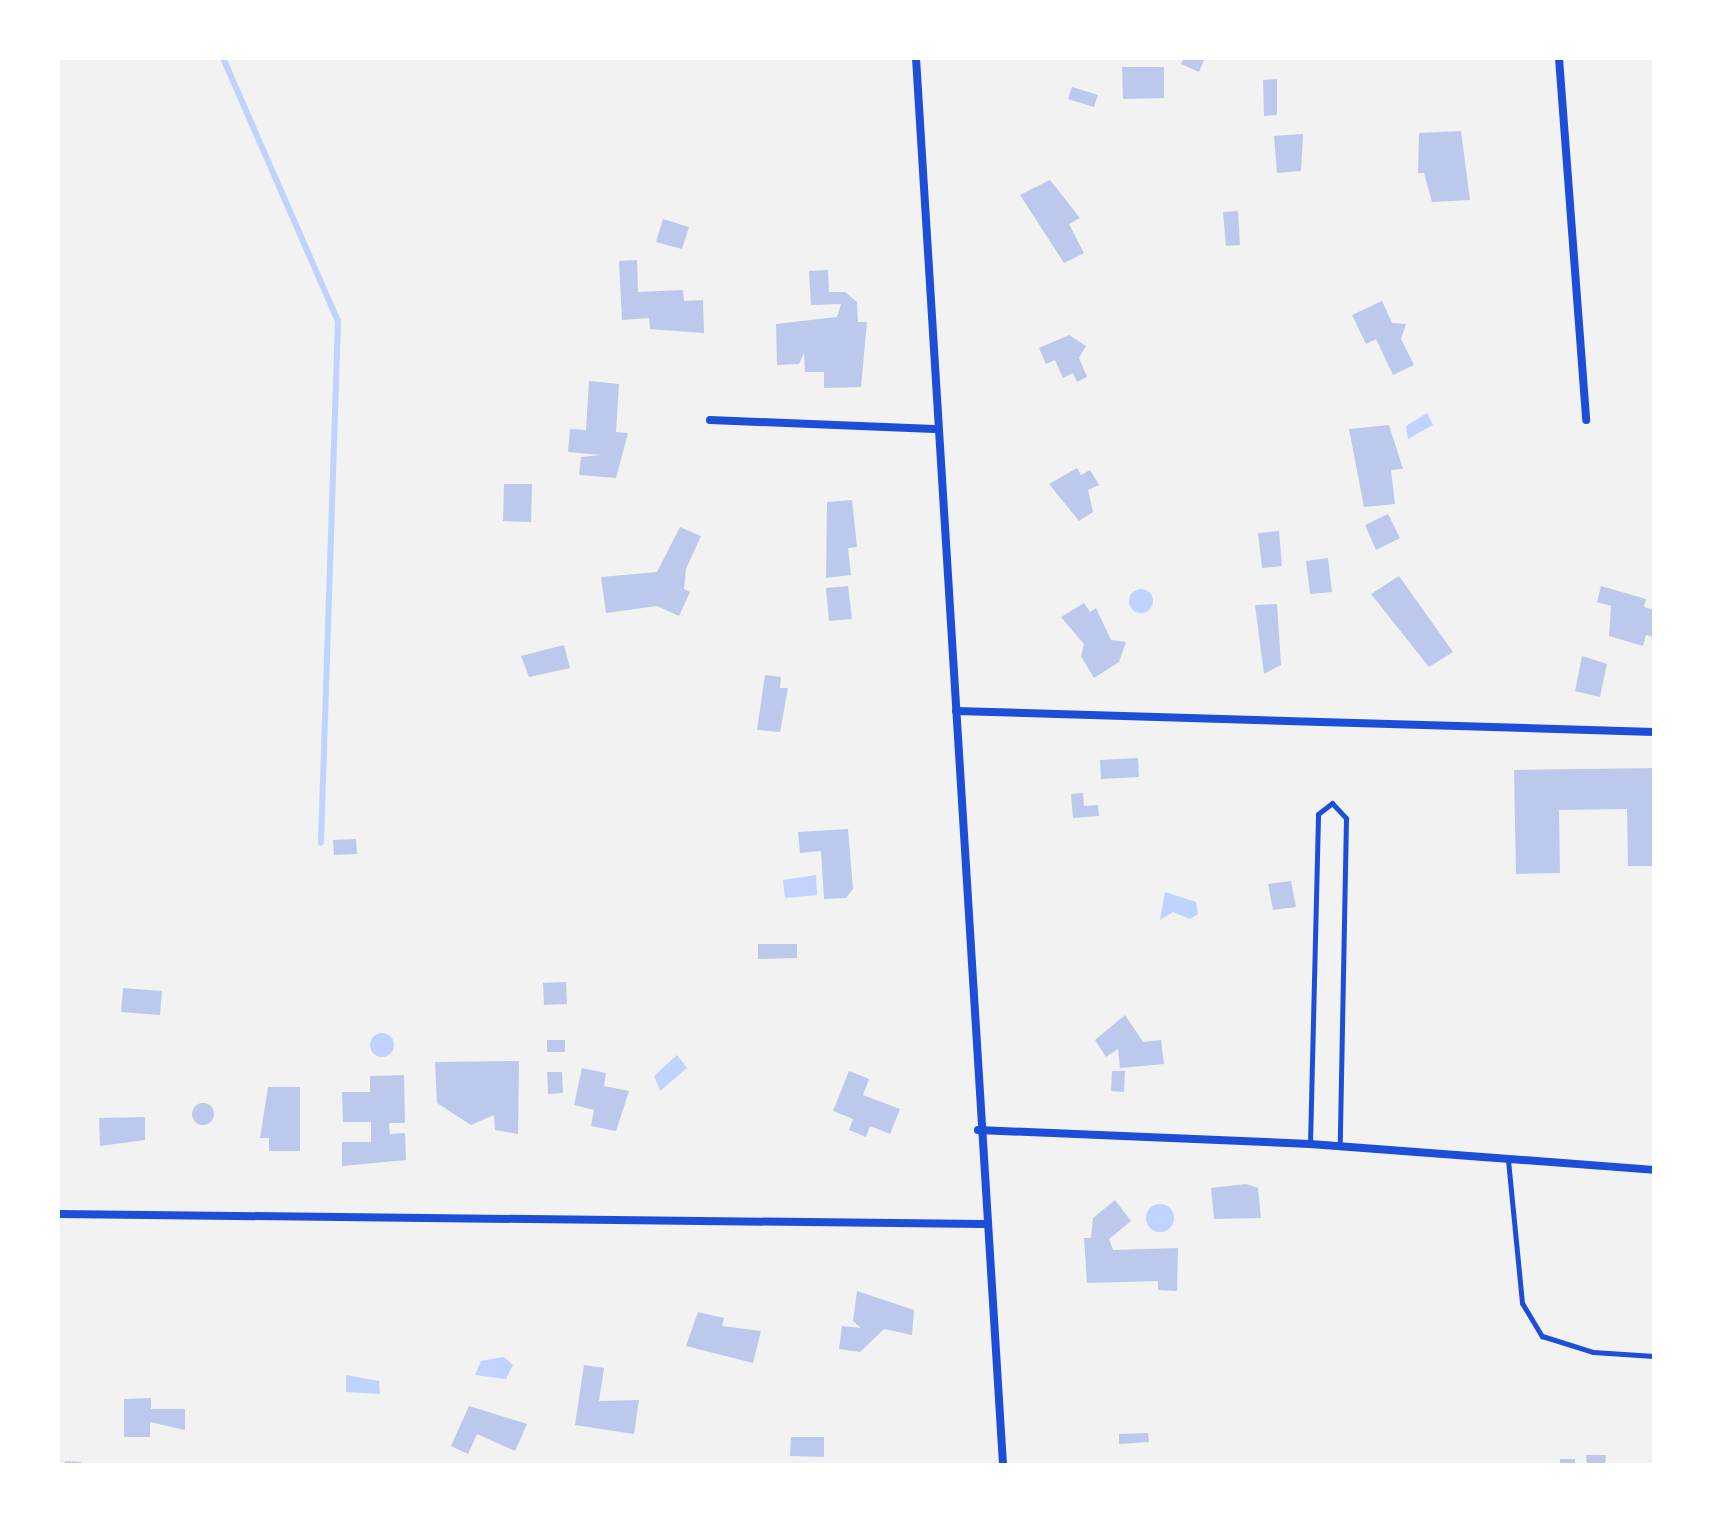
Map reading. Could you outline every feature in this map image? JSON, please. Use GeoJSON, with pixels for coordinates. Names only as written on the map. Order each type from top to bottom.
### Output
{"type":"FeatureCollection","features":[{"type":"Feature","properties":{"kind":"street"},"geometry":{"type":"LineString","coordinates":[[916,58],[934,429],[956,711],[983,1224],[1003,1465]]}},
{"type":"Feature","properties":{"kind":"street"},"geometry":{"type":"LineString","coordinates":[[1559,58],[1586,420]]}},
{"type":"Feature","properties":{"kind":"street"},"geometry":{"type":"LineString","coordinates":[[710,420],[934,429]]}},
{"type":"Feature","properties":{"kind":"street"},"geometry":{"type":"LineString","coordinates":[[956,711],[1654,732]]}},
{"type":"Feature","properties":{"kind":"street"},"geometry":{"type":"LineString","coordinates":[[978,1130],[1310,1144],[1654,1170]]}},
{"type":"Feature","properties":{"kind":"street"},"geometry":{"type":"LineString","coordinates":[[58,1214],[983,1224]]}},
{"type":"Feature","properties":{"kind":"lane"},"geometry":{"type":"LineString","coordinates":[[1310,1144],[1318,814],[1335,803],[1346,818],[1340,1146]]}},
{"type":"Feature","properties":{"kind":"lane"},"geometry":{"type":"LineString","coordinates":[[1508,1159],[1522,1303],[1542,1336],[1593,1352],[1654,1356]]}},
{"type":"Feature","properties":{"kind":"water"},"geometry":{"type":"Polygon","coordinates":[[[1427,413],[1433,425],[1408,439],[1406,426],[1427,413]]]}},
{"type":"Feature","properties":{"kind":"water"},"geometry":{"type":"Polygon","coordinates":[[[1141,589],[1150,592],[1153,601],[1150,610],[1141,613],[1132,610],[1129,601],[1132,592],[1141,589]]]}},
{"type":"Feature","properties":{"kind":"water"},"geometry":{"type":"Polygon","coordinates":[[[816,875],[817,895],[785,898],[783,880],[816,875]]]}},
{"type":"Feature","properties":{"kind":"water"},"geometry":{"type":"Polygon","coordinates":[[[1165,892],[1196,902],[1198,914],[1190,919],[1173,912],[1160,920],[1165,892]]]}},
{"type":"Feature","properties":{"kind":"water"},"geometry":{"type":"Polygon","coordinates":[[[382,1033],[393,1040],[394,1045],[387,1056],[382,1057],[371,1050],[370,1045],[377,1034],[382,1033]]]}},
{"type":"Feature","properties":{"kind":"water"},"geometry":{"type":"Polygon","coordinates":[[[677,1055],[687,1068],[660,1091],[654,1076],[677,1055]]]}},
{"type":"Feature","properties":{"kind":"water"},"geometry":{"type":"Polygon","coordinates":[[[1160,1204],[1170,1208],[1174,1218],[1170,1228],[1160,1232],[1150,1228],[1146,1218],[1150,1208],[1160,1204]]]}},
{"type":"Feature","properties":{"kind":"water"},"geometry":{"type":"Polygon","coordinates":[[[504,1357],[513,1365],[506,1379],[475,1375],[481,1361],[504,1357]]]}},
{"type":"Feature","properties":{"kind":"water"},"geometry":{"type":"Polygon","coordinates":[[[346,1375],[379,1381],[380,1394],[346,1392],[346,1375]]]}},
{"type":"Feature","properties":{"kind":"building"},"geometry":{"type":"Polygon","coordinates":[[[1184,58],[1205,58],[1199,72],[1181,64],[1184,58]]]}},
{"type":"Feature","properties":{"kind":"building"},"geometry":{"type":"Polygon","coordinates":[[[1122,67],[1164,67],[1164,98],[1123,99],[1122,67]]]}},
{"type":"Feature","properties":{"kind":"building"},"geometry":{"type":"Polygon","coordinates":[[[1277,79],[1277,115],[1264,116],[1263,80],[1277,79]]]}},
{"type":"Feature","properties":{"kind":"building"},"geometry":{"type":"Polygon","coordinates":[[[1072,87],[1098,95],[1094,107],[1068,99],[1072,87]]]}},
{"type":"Feature","properties":{"kind":"building"},"geometry":{"type":"Polygon","coordinates":[[[1461,131],[1470,200],[1432,202],[1424,173],[1418,173],[1419,133],[1461,131]]]}},
{"type":"Feature","properties":{"kind":"building"},"geometry":{"type":"Polygon","coordinates":[[[1303,134],[1301,171],[1277,173],[1274,136],[1303,134]]]}},
{"type":"Feature","properties":{"kind":"building"},"geometry":{"type":"Polygon","coordinates":[[[1050,180],[1080,218],[1069,224],[1084,253],[1064,263],[1020,195],[1050,180]]]}},
{"type":"Feature","properties":{"kind":"building"},"geometry":{"type":"Polygon","coordinates":[[[1238,211],[1240,245],[1226,246],[1223,212],[1238,211]]]}},
{"type":"Feature","properties":{"kind":"building"},"geometry":{"type":"Polygon","coordinates":[[[663,219],[689,227],[682,249],[656,242],[663,219]]]}},
{"type":"Feature","properties":{"kind":"building"},"geometry":{"type":"Polygon","coordinates":[[[637,260],[638,292],[683,290],[684,301],[703,300],[704,333],[650,329],[649,318],[622,320],[619,261],[637,260]]]}},
{"type":"Feature","properties":{"kind":"building"},"geometry":{"type":"Polygon","coordinates":[[[828,270],[829,292],[845,292],[857,302],[858,322],[867,322],[861,387],[824,388],[824,372],[805,372],[804,353],[799,364],[777,365],[776,324],[837,317],[841,304],[811,305],[809,271],[828,270]]]}},
{"type":"Feature","properties":{"kind":"building"},"geometry":{"type":"Polygon","coordinates":[[[1382,301],[1392,323],[1406,324],[1401,339],[1414,365],[1393,375],[1376,339],[1366,344],[1352,315],[1382,301]]]}},
{"type":"Feature","properties":{"kind":"building"},"geometry":{"type":"Polygon","coordinates":[[[1069,335],[1086,346],[1079,358],[1087,377],[1077,382],[1073,373],[1063,378],[1055,360],[1046,364],[1039,348],[1069,335]]]}},
{"type":"Feature","properties":{"kind":"building"},"geometry":{"type":"Polygon","coordinates":[[[589,381],[619,384],[616,432],[628,433],[616,478],[579,475],[581,457],[601,455],[568,452],[570,429],[586,430],[589,381]]]}},
{"type":"Feature","properties":{"kind":"building"},"geometry":{"type":"Polygon","coordinates":[[[1389,425],[1403,469],[1391,470],[1395,504],[1364,507],[1349,429],[1389,425]]]}},
{"type":"Feature","properties":{"kind":"building"},"geometry":{"type":"Polygon","coordinates":[[[1077,468],[1081,475],[1090,470],[1099,485],[1088,490],[1093,512],[1079,521],[1049,484],[1077,468]]]}},
{"type":"Feature","properties":{"kind":"building"},"geometry":{"type":"Polygon","coordinates":[[[504,484],[532,484],[531,522],[503,521],[504,484]]]}},
{"type":"Feature","properties":{"kind":"building"},"geometry":{"type":"Polygon","coordinates":[[[852,500],[857,547],[848,548],[851,575],[826,578],[827,502],[852,500]]]}},
{"type":"Feature","properties":{"kind":"building"},"geometry":{"type":"Polygon","coordinates":[[[1388,514],[1400,538],[1376,550],[1365,525],[1388,514]]]}},
{"type":"Feature","properties":{"kind":"building"},"geometry":{"type":"Polygon","coordinates":[[[680,527],[701,536],[686,569],[684,589],[690,592],[679,616],[657,606],[606,613],[601,577],[657,572],[680,527]]]}},
{"type":"Feature","properties":{"kind":"building"},"geometry":{"type":"Polygon","coordinates":[[[1279,531],[1282,566],[1262,568],[1258,533],[1279,531]]]}},
{"type":"Feature","properties":{"kind":"building"},"geometry":{"type":"Polygon","coordinates":[[[1328,558],[1332,592],[1310,594],[1306,561],[1328,558]]]}},
{"type":"Feature","properties":{"kind":"building"},"geometry":{"type":"Polygon","coordinates":[[[1399,576],[1453,652],[1429,667],[1371,594],[1399,576]]]}},
{"type":"Feature","properties":{"kind":"building"},"geometry":{"type":"Polygon","coordinates":[[[848,586],[852,619],[829,621],[826,588],[848,586]]]}},
{"type":"Feature","properties":{"kind":"building"},"geometry":{"type":"Polygon","coordinates":[[[1601,586],[1646,599],[1644,607],[1654,610],[1654,637],[1646,635],[1643,646],[1609,636],[1611,606],[1597,602],[1601,586]]]}},
{"type":"Feature","properties":{"kind":"building"},"geometry":{"type":"Polygon","coordinates":[[[1084,603],[1090,612],[1096,608],[1111,640],[1126,642],[1119,662],[1094,678],[1081,656],[1084,644],[1061,617],[1084,603]]]}},
{"type":"Feature","properties":{"kind":"building"},"geometry":{"type":"Polygon","coordinates":[[[1277,604],[1281,665],[1264,674],[1255,605],[1277,604]]]}},
{"type":"Feature","properties":{"kind":"building"},"geometry":{"type":"Polygon","coordinates":[[[564,645],[570,668],[529,677],[521,656],[564,645]]]}},
{"type":"Feature","properties":{"kind":"building"},"geometry":{"type":"Polygon","coordinates":[[[1582,656],[1607,664],[1600,697],[1575,691],[1582,656]]]}},
{"type":"Feature","properties":{"kind":"building"},"geometry":{"type":"Polygon","coordinates":[[[765,675],[781,677],[780,688],[788,688],[780,732],[757,730],[765,675]]]}},
{"type":"Feature","properties":{"kind":"building"},"geometry":{"type":"Polygon","coordinates":[[[1138,758],[1139,777],[1101,779],[1100,760],[1138,758]]]}},
{"type":"Feature","properties":{"kind":"building"},"geometry":{"type":"Polygon","coordinates":[[[1654,768],[1654,866],[1628,866],[1627,809],[1559,810],[1560,873],[1516,874],[1514,770],[1654,768]]]}},
{"type":"Feature","properties":{"kind":"building"},"geometry":{"type":"Polygon","coordinates":[[[1083,793],[1084,806],[1098,805],[1099,816],[1073,818],[1071,794],[1083,793]]]}},
{"type":"Feature","properties":{"kind":"building"},"geometry":{"type":"Polygon","coordinates":[[[848,829],[853,889],[846,898],[824,899],[821,851],[800,853],[798,832],[848,829]]]}},
{"type":"Feature","properties":{"kind":"building"},"geometry":{"type":"Polygon","coordinates":[[[356,839],[357,854],[334,855],[333,840],[356,839]]]}},
{"type":"Feature","properties":{"kind":"building"},"geometry":{"type":"Polygon","coordinates":[[[1291,881],[1296,907],[1273,910],[1268,884],[1291,881]]]}},
{"type":"Feature","properties":{"kind":"building"},"geometry":{"type":"Polygon","coordinates":[[[758,944],[797,944],[797,958],[758,959],[758,944]]]}},
{"type":"Feature","properties":{"kind":"building"},"geometry":{"type":"Polygon","coordinates":[[[566,982],[567,1004],[544,1005],[543,983],[566,982]]]}},
{"type":"Feature","properties":{"kind":"building"},"geometry":{"type":"Polygon","coordinates":[[[123,988],[162,991],[160,1015],[121,1012],[123,988]]]}},
{"type":"Feature","properties":{"kind":"building"},"geometry":{"type":"Polygon","coordinates":[[[1125,1015],[1143,1042],[1161,1040],[1164,1064],[1120,1068],[1118,1049],[1106,1057],[1095,1040],[1125,1015]]]}},
{"type":"Feature","properties":{"kind":"building"},"geometry":{"type":"Polygon","coordinates":[[[547,1040],[565,1040],[565,1052],[547,1052],[547,1040]]]}},
{"type":"Feature","properties":{"kind":"building"},"geometry":{"type":"Polygon","coordinates":[[[519,1061],[518,1134],[495,1130],[494,1115],[471,1125],[437,1103],[435,1062],[519,1061]]]}},
{"type":"Feature","properties":{"kind":"building"},"geometry":{"type":"Polygon","coordinates":[[[582,1068],[606,1073],[604,1086],[629,1091],[616,1131],[591,1126],[594,1110],[574,1105],[582,1068]]]}},
{"type":"Feature","properties":{"kind":"building"},"geometry":{"type":"Polygon","coordinates":[[[849,1071],[869,1079],[863,1095],[900,1109],[890,1134],[870,1126],[866,1137],[849,1130],[853,1119],[833,1111],[849,1071]]]}},
{"type":"Feature","properties":{"kind":"building"},"geometry":{"type":"Polygon","coordinates":[[[1112,1071],[1125,1071],[1124,1092],[1111,1091],[1112,1071]]]}},
{"type":"Feature","properties":{"kind":"building"},"geometry":{"type":"Polygon","coordinates":[[[547,1072],[562,1072],[563,1093],[548,1094],[547,1072]]]}},
{"type":"Feature","properties":{"kind":"building"},"geometry":{"type":"Polygon","coordinates":[[[404,1075],[405,1123],[389,1123],[390,1134],[405,1133],[406,1160],[342,1166],[342,1142],[371,1142],[371,1122],[343,1122],[342,1092],[370,1092],[370,1076],[404,1075]]]}},
{"type":"Feature","properties":{"kind":"building"},"geometry":{"type":"Polygon","coordinates":[[[268,1087],[300,1087],[300,1151],[269,1151],[269,1138],[260,1138],[268,1087]]]}},
{"type":"Feature","properties":{"kind":"building"},"geometry":{"type":"Polygon","coordinates":[[[203,1103],[211,1106],[214,1114],[211,1122],[203,1125],[195,1122],[192,1114],[195,1106],[203,1103]]]}},
{"type":"Feature","properties":{"kind":"building"},"geometry":{"type":"Polygon","coordinates":[[[145,1117],[145,1140],[100,1146],[99,1118],[145,1117]]]}},
{"type":"Feature","properties":{"kind":"building"},"geometry":{"type":"Polygon","coordinates":[[[1246,1184],[1258,1188],[1261,1218],[1214,1219],[1211,1188],[1246,1184]]]}},
{"type":"Feature","properties":{"kind":"building"},"geometry":{"type":"Polygon","coordinates":[[[1115,1200],[1131,1221],[1109,1239],[1113,1250],[1178,1248],[1177,1291],[1158,1290],[1158,1281],[1087,1283],[1084,1238],[1091,1238],[1093,1218],[1115,1200]]]}},
{"type":"Feature","properties":{"kind":"building"},"geometry":{"type":"Polygon","coordinates":[[[857,1291],[914,1310],[912,1335],[884,1329],[860,1352],[839,1349],[842,1326],[861,1328],[853,1321],[857,1291]]]}},
{"type":"Feature","properties":{"kind":"building"},"geometry":{"type":"Polygon","coordinates":[[[698,1312],[724,1318],[722,1326],[761,1331],[753,1363],[686,1346],[698,1312]]]}},
{"type":"Feature","properties":{"kind":"building"},"geometry":{"type":"Polygon","coordinates":[[[584,1365],[604,1368],[599,1401],[639,1400],[634,1434],[575,1425],[584,1365]]]}},
{"type":"Feature","properties":{"kind":"building"},"geometry":{"type":"Polygon","coordinates":[[[151,1398],[151,1409],[185,1409],[185,1430],[150,1422],[150,1437],[124,1437],[124,1399],[151,1398]]]}},
{"type":"Feature","properties":{"kind":"building"},"geometry":{"type":"Polygon","coordinates":[[[469,1406],[527,1424],[515,1451],[477,1434],[468,1454],[451,1446],[469,1406]]]}},
{"type":"Feature","properties":{"kind":"building"},"geometry":{"type":"Polygon","coordinates":[[[1148,1433],[1149,1442],[1119,1444],[1119,1434],[1148,1433]]]}},
{"type":"Feature","properties":{"kind":"building"},"geometry":{"type":"Polygon","coordinates":[[[791,1437],[824,1437],[824,1457],[790,1456],[791,1437]]]}},
{"type":"Feature","properties":{"kind":"building"},"geometry":{"type":"Polygon","coordinates":[[[1586,1455],[1606,1455],[1605,1465],[1587,1465],[1586,1455]]]}},
{"type":"Feature","properties":{"kind":"building"},"geometry":{"type":"Polygon","coordinates":[[[1560,1459],[1575,1459],[1575,1465],[1560,1465],[1560,1459]]]}},
{"type":"Feature","properties":{"kind":"building"},"geometry":{"type":"Polygon","coordinates":[[[65,1461],[81,1462],[81,1465],[64,1465],[65,1461]]]}},
{"type":"Feature","properties":{"kind":"waterway"},"geometry":{"type":"LineString","coordinates":[[223,58],[338,321],[321,843]]}}]}
